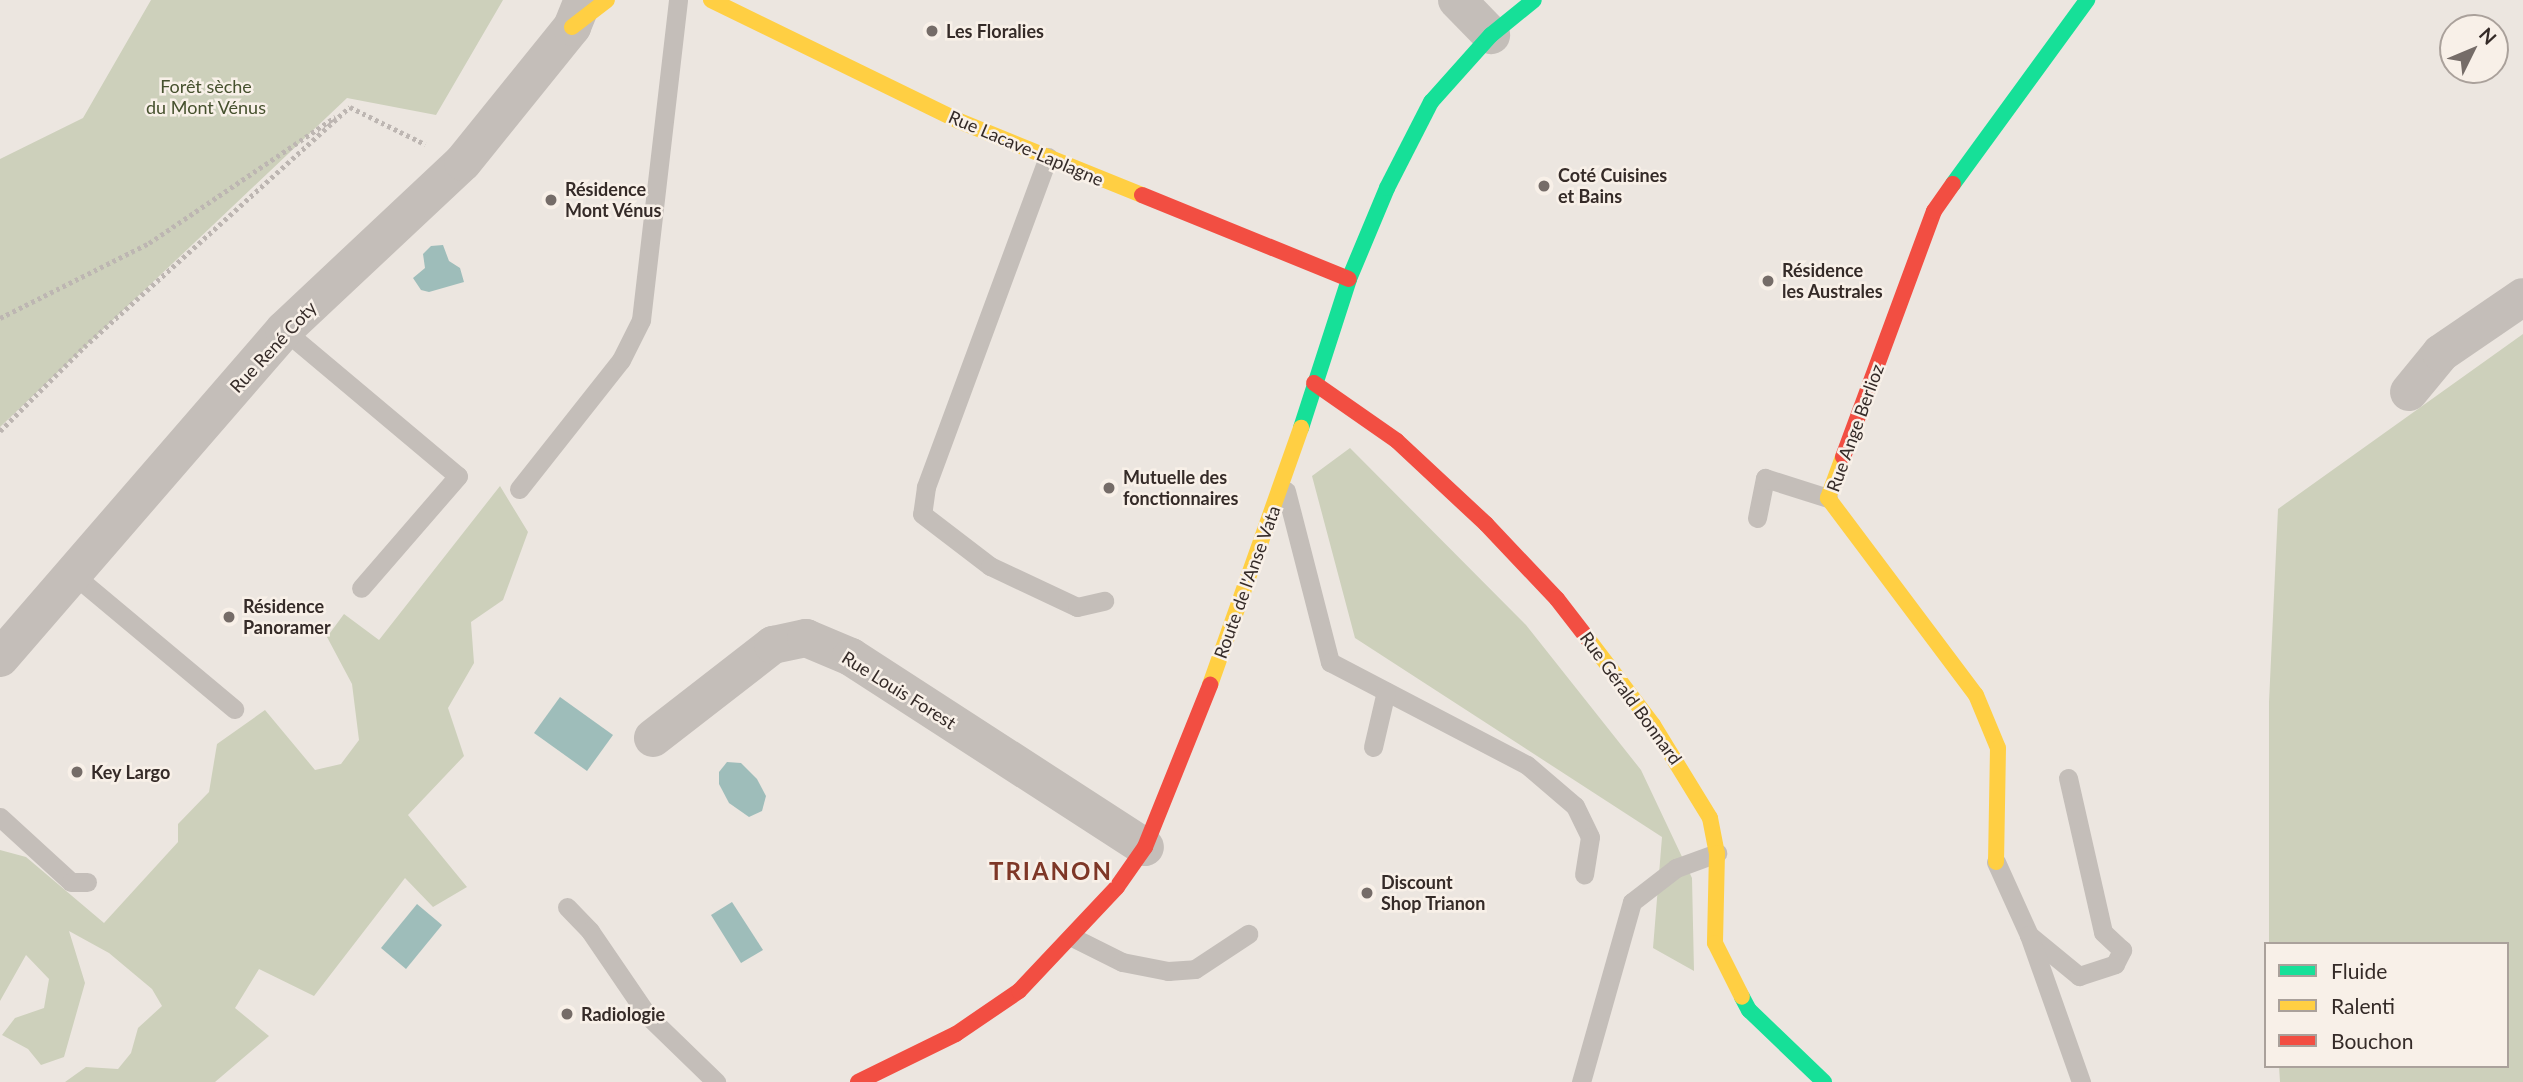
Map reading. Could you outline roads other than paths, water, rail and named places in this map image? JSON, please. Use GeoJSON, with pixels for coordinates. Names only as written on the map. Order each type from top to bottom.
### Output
{"type":"FeatureCollection","features":[{"type":"Feature","properties":{"kind":"street"},"geometry":{"type":"LineString","coordinates":[[567,18],[607,0]]}},
{"type":"Feature","properties":{"kind":"street","name":"Rue Lacave-Laplagne"},"geometry":{"type":"LineString","coordinates":[[711,0],[959,121],[1349,279]]}},
{"type":"Feature","properties":{"kind":"street"},"geometry":{"type":"LineString","coordinates":[[1457,0],[1491,35]]}},
{"type":"Feature","properties":{"kind":"street","name":"Route de l'Anse Vata"},"geometry":{"type":"LineString","coordinates":[[858,1082],[956,1034],[1019,991],[1117,887],[1145,847],[1180,768],[1284,483],[1349,279],[1387,188],[1431,102],[1491,35],[1534,0]]}},
{"type":"Feature","properties":{"kind":"street","name":"Rue Ange Berlioz"},"geometry":{"type":"LineString","coordinates":[[1996,862],[1998,748],[1976,695],[1828,498],[1934,211],[2087,0]]}},
{"type":"Feature","properties":{"kind":"street","name":"Rue René Coty"},"geometry":{"type":"LineString","coordinates":[[0,658],[285,330],[463,162],[567,18]]}},
{"type":"Feature","properties":{"kind":"street"},"geometry":{"type":"LineString","coordinates":[[2409,392],[2441,353],[2523,297]]}},
{"type":"Feature","properties":{"kind":"street","name":"Rue Gérald Bonnard"},"geometry":{"type":"LineString","coordinates":[[1314,383],[1397,442],[1486,524],[1557,599],[1692,782],[1710,818],[1717,853],[1715,943],[1749,1010],[1824,1082]]}},
{"type":"Feature","properties":{"kind":"street","name":"Rue Louis Forest"},"geometry":{"type":"LineString","coordinates":[[653,738],[773,645],[806,638],[851,657],[1145,847]]}},
{"type":"Feature","properties":{"kind":"lane"},"geometry":{"type":"LineString","coordinates":[[519,489],[621,360],[641,320],[678,0]]}},
{"type":"Feature","properties":{"kind":"lane"},"geometry":{"type":"LineString","coordinates":[[1048,158],[926,487],[922,514],[1002,572],[1077,607],[1104,601]]}},
{"type":"Feature","properties":{"kind":"lane"},"geometry":{"type":"LineString","coordinates":[[285,330],[458,476],[361,588]]}},
{"type":"Feature","properties":{"kind":"lane"},"geometry":{"type":"LineString","coordinates":[[1757,518],[1765,478],[1828,498]]}},
{"type":"Feature","properties":{"kind":"lane"},"geometry":{"type":"LineString","coordinates":[[1284,483],[1330,662],[1527,765],[1574,806],[1590,837],[1584,875]]}},
{"type":"Feature","properties":{"kind":"lane"},"geometry":{"type":"LineString","coordinates":[[74,575],[234,709]]}},
{"type":"Feature","properties":{"kind":"lane"},"geometry":{"type":"LineString","coordinates":[[1373,747],[1386,691]]}},
{"type":"Feature","properties":{"kind":"lane"},"geometry":{"type":"LineString","coordinates":[[2029,935],[2079,976],[2115,964],[2122,950],[2103,932],[2068,778]]}},
{"type":"Feature","properties":{"kind":"lane"},"geometry":{"type":"LineString","coordinates":[[0,817],[71,882],[87,882]]}},
{"type":"Feature","properties":{"kind":"lane"},"geometry":{"type":"LineString","coordinates":[[1581,1082],[1632,902],[1676,868],[1717,853]]}},
{"type":"Feature","properties":{"kind":"lane"},"geometry":{"type":"LineString","coordinates":[[1996,862],[2029,935],[2081,1082]]}},
{"type":"Feature","properties":{"kind":"lane"},"geometry":{"type":"LineString","coordinates":[[567,907],[590,931],[648,1016],[716,1082]]}},
{"type":"Feature","properties":{"kind":"lane"},"geometry":{"type":"LineString","coordinates":[[1072,937],[1122,962],[1168,971],[1195,969],[1248,934]]}},
{"type":"Feature","properties":{"kind":"water"},"geometry":{"type":"Polygon","coordinates":[[[443,245],[449,261],[460,268],[464,282],[429,292],[421,290],[413,278],[425,268],[423,254],[431,246],[443,245]]]}},
{"type":"Feature","properties":{"kind":"water"},"geometry":{"type":"Polygon","coordinates":[[[560,697],[613,735],[587,771],[534,733],[560,697]]]}},
{"type":"Feature","properties":{"kind":"water"},"geometry":{"type":"Polygon","coordinates":[[[727,762],[741,763],[757,779],[766,796],[762,811],[749,817],[729,803],[719,784],[719,772],[727,762]]]}},
{"type":"Feature","properties":{"kind":"water"},"geometry":{"type":"Polygon","coordinates":[[[732,902],[763,950],[741,963],[711,915],[732,902]]]}},
{"type":"Feature","properties":{"kind":"water"},"geometry":{"type":"Polygon","coordinates":[[[417,904],[442,925],[406,969],[381,948],[417,904]]]}},
{"type":"Feature","properties":{"kind":"place","name":"Les Floralies"},"geometry":{"type":"Point","coordinates":[932,31]}},
{"type":"Feature","properties":{"kind":"place","name":"Coté Cuisines et Bains"},"geometry":{"type":"Point","coordinates":[1544,186]}},
{"type":"Feature","properties":{"kind":"place","name":"Résidence Mont Vénus"},"geometry":{"type":"Point","coordinates":[551,200]}},
{"type":"Feature","properties":{"kind":"place","name":"Résidence les Australes"},"geometry":{"type":"Point","coordinates":[1768,281]}},
{"type":"Feature","properties":{"kind":"place","name":"Mutuelle des fonctionnaires"},"geometry":{"type":"Point","coordinates":[1109,488]}},
{"type":"Feature","properties":{"kind":"place","name":"Résidence Panoramer"},"geometry":{"type":"Point","coordinates":[229,617]}},
{"type":"Feature","properties":{"kind":"place","name":"Key Largo"},"geometry":{"type":"Point","coordinates":[77,772]}},
{"type":"Feature","properties":{"kind":"place","name":"Discount Shop Trianon"},"geometry":{"type":"Point","coordinates":[1367,893]}},
{"type":"Feature","properties":{"kind":"place","name":"Radiologie"},"geometry":{"type":"Point","coordinates":[567,1014]}},
{"type":"Feature","properties":{"kind":"district","name":"TRIANON"},"geometry":{"type":"Point","coordinates":[1051,871]}},
{"type":"Feature","properties":{"kind":"park label","name":"Forêt sèche du Mont Vénus"},"geometry":{"type":"Point","coordinates":[206,98]}}]}
